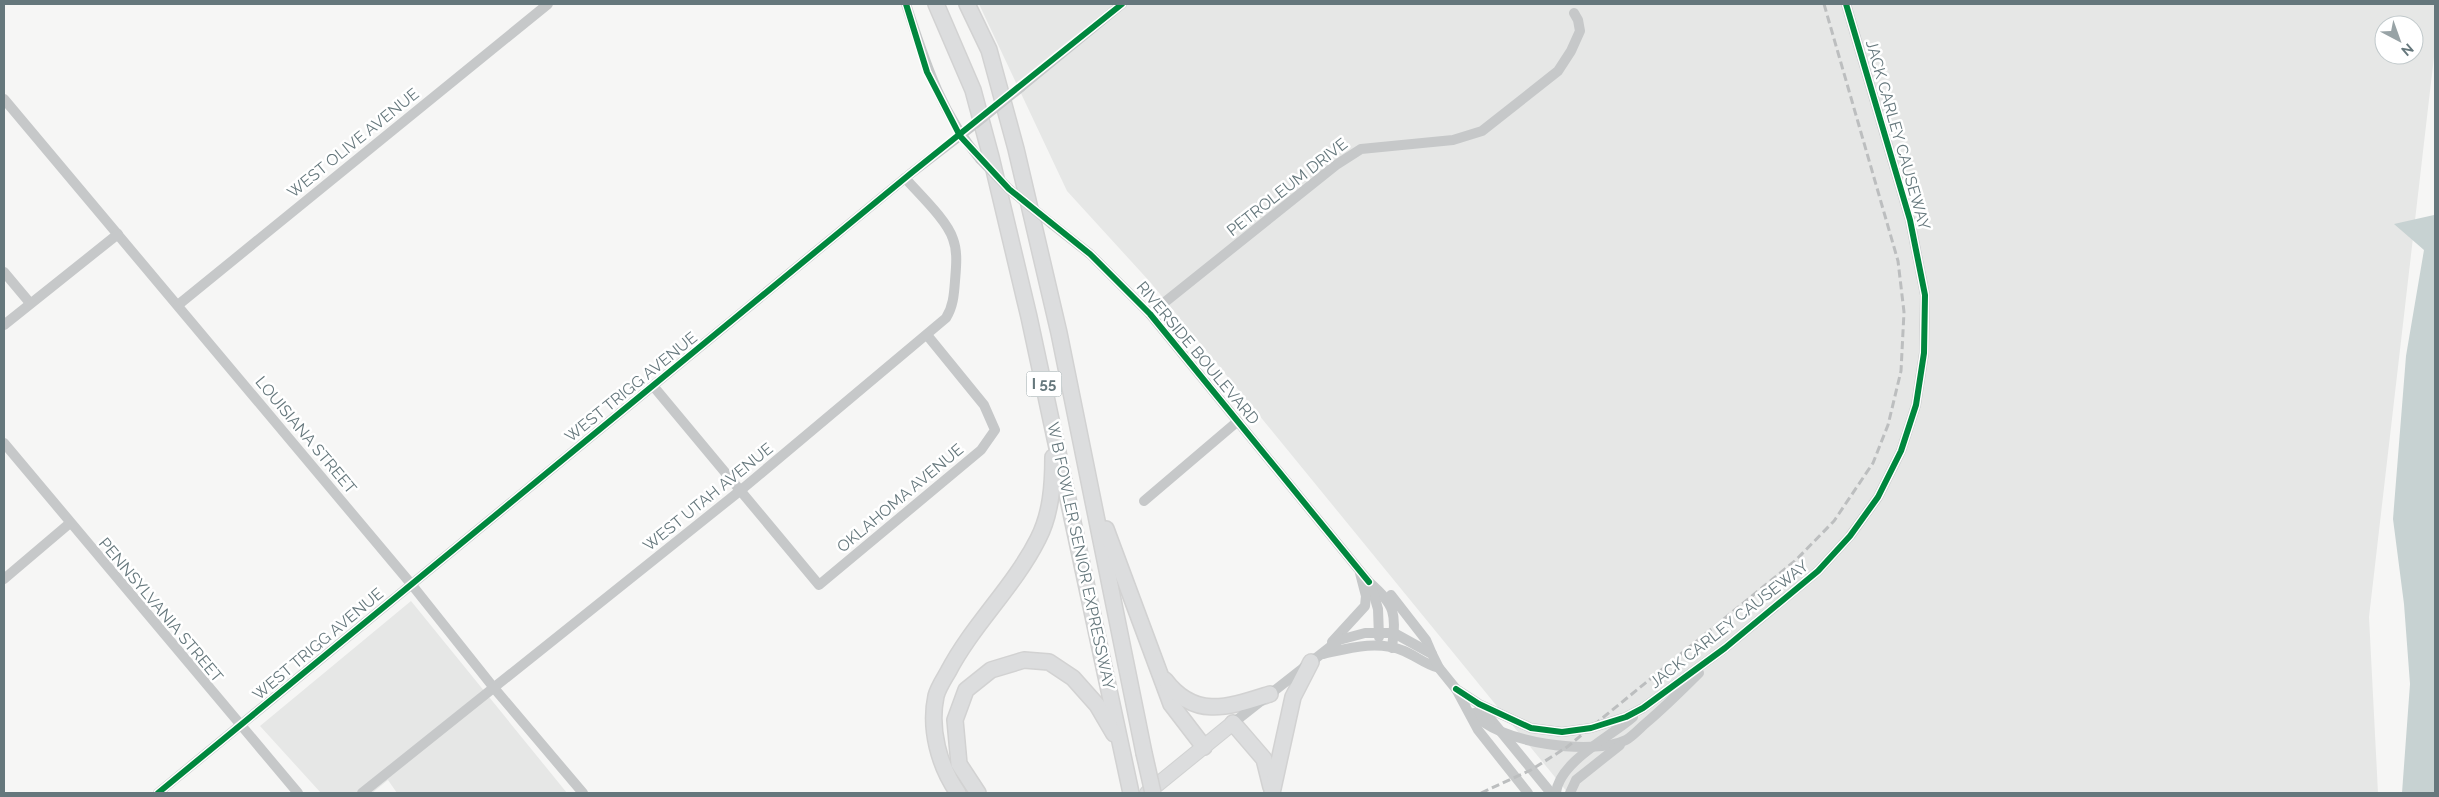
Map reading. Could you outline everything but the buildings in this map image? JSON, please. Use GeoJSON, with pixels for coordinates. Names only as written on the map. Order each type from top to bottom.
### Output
{"type":"FeatureCollection","features":[{"type":"Feature","properties":{"kind":"highway","name":"W B FOWLER SENIOR EXPRESSWAY"},"geometry":{"type":"LineString","coordinates":[[936,4],[973,90],[988,148],[1053,428],[1131,793]]}},
{"type":"Feature","properties":{"kind":"highway","name":"W B FOWLER SENIOR EXPRESSWAY"},"geometry":{"type":"LineString","coordinates":[[967,4],[989,50],[1016,149],[1059,333],[1153,793]]}},
{"type":"Feature","properties":{"kind":"highway"},"geometry":{"type":"LineString","coordinates":[[958,793],[946,776],[934,732],[936,694],[959,651],[1008,587],[1039,538],[1053,490],[1053,428]]}},
{"type":"Feature","properties":{"kind":"highway"},"geometry":{"type":"LineString","coordinates":[[1089,481],[1171,704],[1204,747]]}},
{"type":"Feature","properties":{"kind":"highway"},"geometry":{"type":"LineString","coordinates":[[1272,793],[1293,697],[1317,658]]}},
{"type":"Feature","properties":{"kind":"highway"},"geometry":{"type":"LineString","coordinates":[[978,793],[959,764],[955,720],[966,690],[991,670],[1024,660],[1049,662],[1073,678],[1097,705],[1121,746]]}},
{"type":"Feature","properties":{"kind":"highway"},"geometry":{"type":"LineString","coordinates":[[1157,668],[1173,690],[1193,704],[1226,708],[1270,694]]}},
{"type":"Feature","properties":{"kind":"highway"},"geometry":{"type":"LineString","coordinates":[[1233,723],[1264,759],[1272,793]]}},
{"type":"Feature","properties":{"kind":"main road"},"geometry":{"type":"LineString","coordinates":[[1148,793],[1233,723]]}},
{"type":"Feature","properties":{"kind":"street","name":"WEST OLIVE AVENUE"},"geometry":{"type":"LineString","coordinates":[[178,305],[548,4]]}},
{"type":"Feature","properties":{"kind":"street","name":"RIVERSIDE BOULEVARD"},"geometry":{"type":"LineString","coordinates":[[906,4],[927,72],[960,136],[980,160],[1009,188],[1090,254],[1150,314],[1370,582],[1388,599],[1392,608],[1394,633],[1392,648]]}},
{"type":"Feature","properties":{"kind":"street","name":"WEST TRIGG AVENUE"},"geometry":{"type":"LineString","coordinates":[[158,793],[654,387],[905,178],[975,124],[1122,4]]}},
{"type":"Feature","properties":{"kind":"street","name":"JACK CARLEY CAUSEWAY"},"geometry":{"type":"LineString","coordinates":[[1456,689],[1476,702],[1531,728],[1562,732],[1591,728],[1626,717],[1643,708],[1725,648],[1818,571],[1850,536],[1878,496],[1901,451],[1916,405],[1924,353],[1924,295],[1910,220],[1846,4]]}},
{"type":"Feature","properties":{"kind":"street","name":"PETROLEUM DRIVE"},"geometry":{"type":"LineString","coordinates":[[1150,314],[1336,165],[1361,149],[1453,140],[1482,131],[1558,71],[1571,51],[1580,31],[1578,20],[1574,13]]}},
{"type":"Feature","properties":{"kind":"street","name":"LOUISIANA STREET"},"geometry":{"type":"LineString","coordinates":[[4,99],[412,585],[494,688],[583,793]]}},
{"type":"Feature","properties":{"kind":"street","name":"WEST UTAH AVENUE"},"geometry":{"type":"LineString","coordinates":[[362,793],[741,490],[927,335],[950,311],[954,296],[956,253],[953,239],[946,227],[905,178]]}},
{"type":"Feature","properties":{"kind":"street"},"geometry":{"type":"LineString","coordinates":[[4,325],[118,234]]}},
{"type":"Feature","properties":{"kind":"street"},"geometry":{"type":"LineString","coordinates":[[4,272],[30,303]]}},
{"type":"Feature","properties":{"kind":"street","name":"OKLAHOMA AVENUE"},"geometry":{"type":"LineString","coordinates":[[741,490],[819,585],[981,450],[995,430],[984,405],[927,335]]}},
{"type":"Feature","properties":{"kind":"street"},"geometry":{"type":"LineString","coordinates":[[654,387],[741,490]]}},
{"type":"Feature","properties":{"kind":"street"},"geometry":{"type":"LineString","coordinates":[[1144,501],[1238,421]]}},
{"type":"Feature","properties":{"kind":"street","name":"PENNSYLVANIA STREET"},"geometry":{"type":"LineString","coordinates":[[4,443],[240,727],[298,793]]}},
{"type":"Feature","properties":{"kind":"street"},"geometry":{"type":"LineString","coordinates":[[4,579],[70,524]]}},
{"type":"Feature","properties":{"kind":"street"},"geometry":{"type":"LineString","coordinates":[[1233,723],[1317,658],[1365,606],[1366,596],[1358,567]]}},
{"type":"Feature","properties":{"kind":"street"},"geometry":{"type":"LineString","coordinates":[[1358,567],[1372,576],[1393,598],[1426,640],[1439,668],[1456,689],[1478,730],[1528,793]]}},
{"type":"Feature","properties":{"kind":"street","name":"RIVERSIDE BOULEVARD"},"geometry":{"type":"LineString","coordinates":[[1370,582],[1378,609],[1378,646]]}},
{"type":"Feature","properties":{"kind":"street"},"geometry":{"type":"LineString","coordinates":[[1330,644],[1345,638],[1379,632],[1394,633],[1432,654]]}},
{"type":"Feature","properties":{"kind":"street"},"geometry":{"type":"LineString","coordinates":[[1317,658],[1364,645],[1378,646],[1402,650],[1429,666],[1439,668]]}},
{"type":"Feature","properties":{"kind":"street","name":"JACK CARLEY CAUSEWAY"},"geometry":{"type":"LineString","coordinates":[[1456,689],[1480,721],[1498,729],[1559,746],[1609,746],[1627,740],[1725,648]]}},
{"type":"Feature","properties":{"kind":"street"},"geometry":{"type":"LineString","coordinates":[[1476,702],[1551,793]]}},
{"type":"Feature","properties":{"kind":"street"},"geometry":{"type":"LineString","coordinates":[[1556,793],[1557,786],[1570,765],[1643,708]]}},
{"type":"Feature","properties":{"kind":"street"},"geometry":{"type":"LineString","coordinates":[[1570,793],[1576,780],[1627,740]]}},
{"type":"Feature","properties":{"kind":"shaded area"},"geometry":{"type":"Polygon","coordinates":[[[979,4],[2435,4],[2435,48],[2369,617],[2378,793],[1568,793],[1151,283],[1067,191],[979,4]]]}},
{"type":"Feature","properties":{"kind":"shaded area"},"geometry":{"type":"Polygon","coordinates":[[[2435,206],[2435,793],[2402,793],[2410,684],[2404,604],[2393,519],[2406,356],[2424,250],[2394,224],[2434,215],[2435,206]]]}},
{"type":"Feature","properties":{"kind":"shaded area"},"geometry":{"type":"Polygon","coordinates":[[[411,601],[567,793],[397,793],[388,780],[372,793],[321,793],[260,726],[411,601]]]}},
{"type":"Feature","properties":{"kind":"railway"},"geometry":{"type":"LineString","coordinates":[[1481,793],[1531,770],[1567,747],[1796,560],[1834,521],[1873,463],[1888,425],[1901,371],[1904,312],[1898,261],[1824,4]]}},
{"type":"Feature","properties":{"kind":"cycle path"},"geometry":{"type":"LineString","coordinates":[[906,4],[927,72],[960,136],[1009,189],[1090,254],[1150,314],[1369,582]]}},
{"type":"Feature","properties":{"kind":"cycle path"},"geometry":{"type":"LineString","coordinates":[[158,793],[910,174],[1122,4]]}},
{"type":"Feature","properties":{"kind":"cycle path"},"geometry":{"type":"LineString","coordinates":[[1456,689],[1479,704],[1531,728],[1562,732],[1591,728],[1626,717],[1643,708],[1725,648],[1818,571],[1850,536],[1878,497],[1901,451],[1916,405],[1924,353],[1925,295],[1910,220],[1846,4]]}}]}
